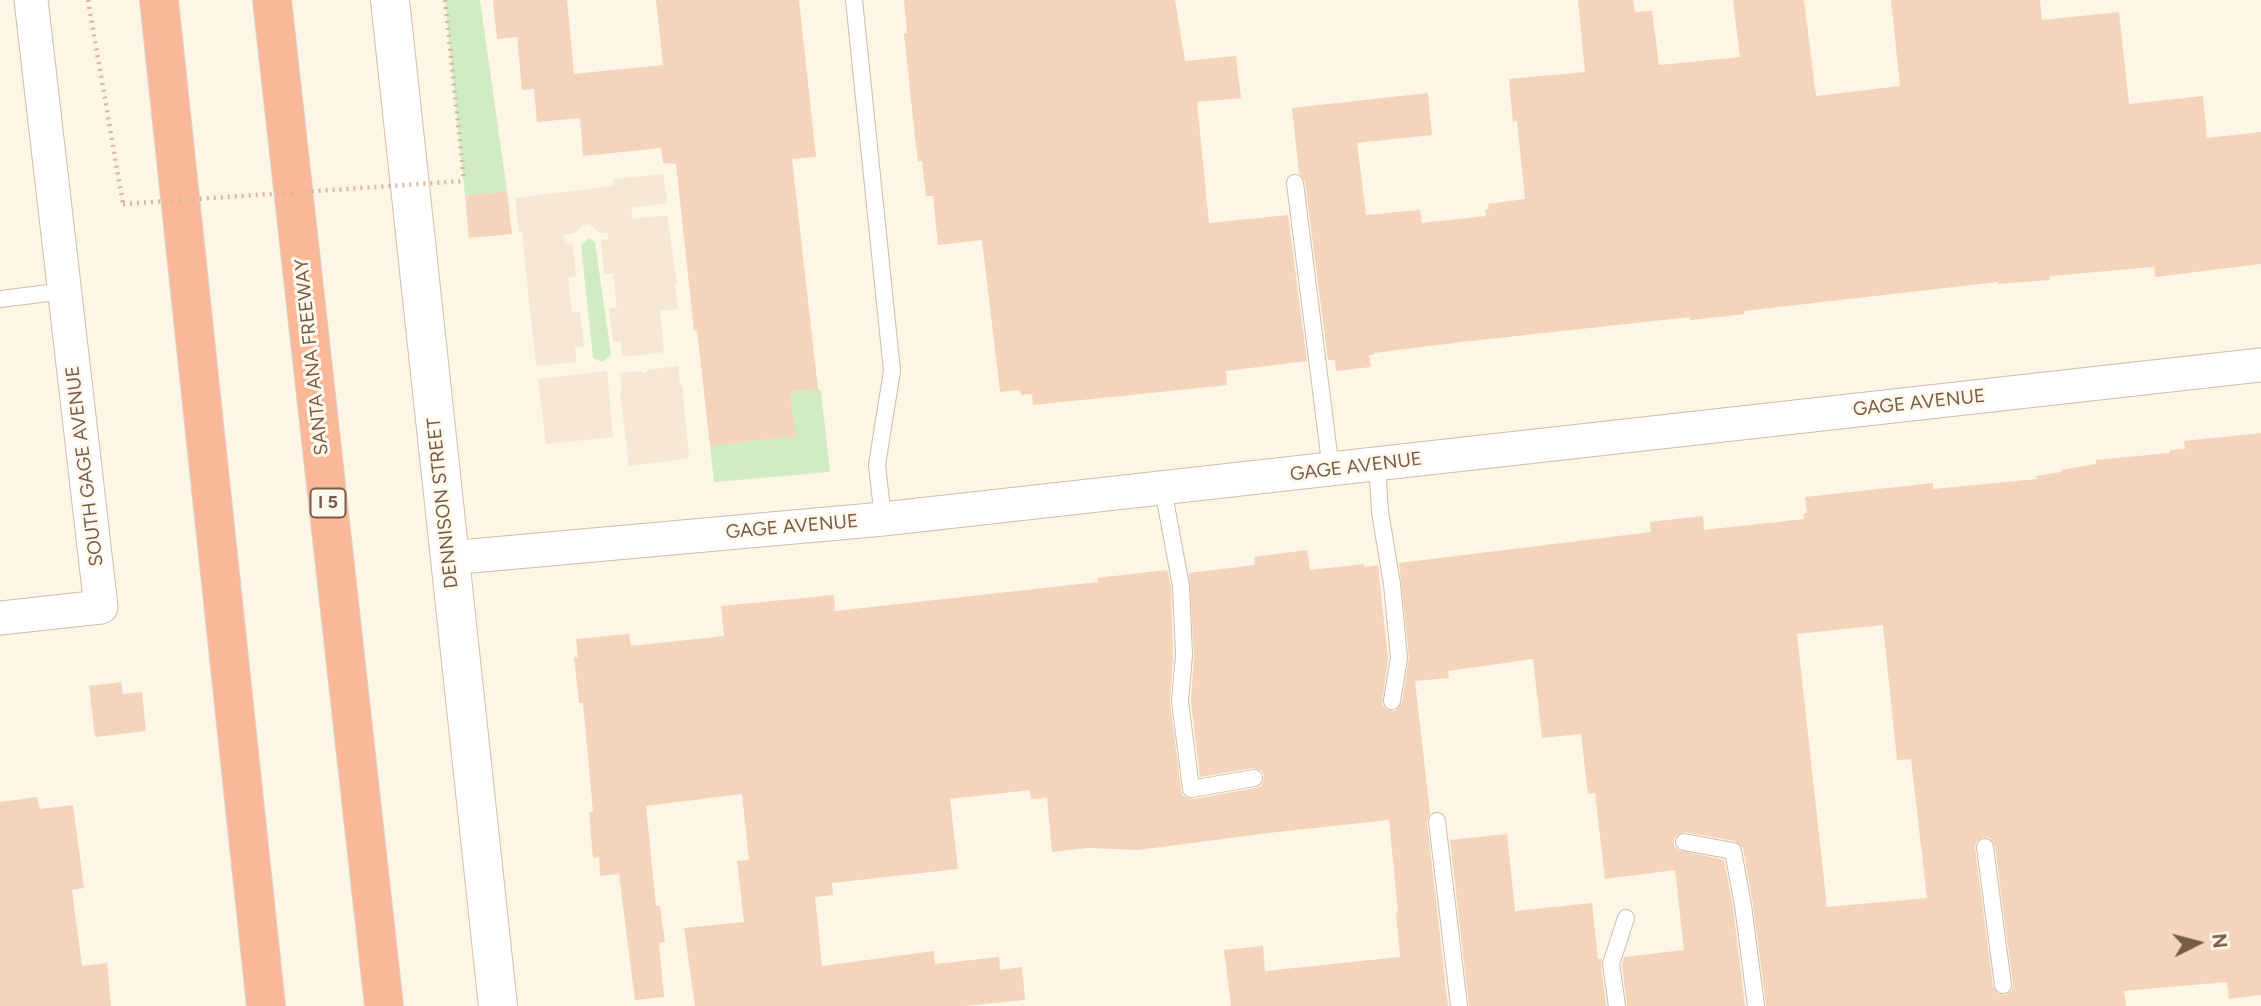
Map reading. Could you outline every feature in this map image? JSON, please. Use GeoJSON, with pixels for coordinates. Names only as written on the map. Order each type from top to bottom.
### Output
{"type":"FeatureCollection","features":[{"type":"Feature","properties":{"kind":"highway"},"geometry":{"type":"LineString","coordinates":[[159,0],[266,1006]]}},
{"type":"Feature","properties":{"kind":"highway","name":"SANTA ANA FREEWAY"},"geometry":{"type":"LineString","coordinates":[[272,0],[384,1006]]}},
{"type":"Feature","properties":{"kind":"street","name":"SOUTH GAGE AVENUE"},"geometry":{"type":"LineString","coordinates":[[0,618],[102,607],[31,0]]}},
{"type":"Feature","properties":{"kind":"street","name":"DENNISON STREET"},"geometry":{"type":"LineString","coordinates":[[390,0],[498,1006]]}},
{"type":"Feature","properties":{"kind":"street","name":"GAGE AVENUE"},"geometry":{"type":"LineString","coordinates":[[449,558],[883,519],[2261,365]]}},
{"type":"Feature","properties":{"kind":"lane"},"geometry":{"type":"LineString","coordinates":[[854,0],[892,371],[877,465],[883,519]]}},
{"type":"Feature","properties":{"kind":"lane"},"geometry":{"type":"LineString","coordinates":[[1295,183],[1331,470]]}},
{"type":"Feature","properties":{"kind":"lane"},"geometry":{"type":"LineString","coordinates":[[0,299],[65,291]]}},
{"type":"Feature","properties":{"kind":"lane"},"geometry":{"type":"LineString","coordinates":[[1377,464],[1380,512],[1392,584],[1399,658],[1392,701]]}},
{"type":"Feature","properties":{"kind":"lane"},"geometry":{"type":"LineString","coordinates":[[1163,489],[1181,586],[1184,654],[1180,701],[1191,789],[1254,778]]}},
{"type":"Feature","properties":{"kind":"lane"},"geometry":{"type":"LineString","coordinates":[[1437,821],[1459,1006]]}},
{"type":"Feature","properties":{"kind":"lane"},"geometry":{"type":"LineString","coordinates":[[1684,842],[1733,851],[1756,1006]]}},
{"type":"Feature","properties":{"kind":"lane"},"geometry":{"type":"LineString","coordinates":[[1985,847],[2003,985]]}},
{"type":"Feature","properties":{"kind":"lane"},"geometry":{"type":"LineString","coordinates":[[1617,1006],[1611,964],[1626,918]]}},
{"type":"Feature","properties":{"kind":"path"},"geometry":{"type":"LineString","coordinates":[[89,1],[123,204],[464,181],[445,0]]}},
{"type":"Feature","properties":{"kind":"shaded area"},"geometry":{"type":"Polygon","coordinates":[[[663,174],[667,203],[631,208],[633,219],[667,215],[678,309],[660,311],[664,352],[623,357],[621,341],[613,342],[609,309],[617,307],[613,273],[604,274],[601,240],[608,239],[608,233],[599,233],[589,224],[582,225],[575,233],[564,235],[565,244],[573,243],[576,277],[568,278],[572,312],[580,312],[584,346],[575,347],[577,362],[536,366],[522,232],[519,232],[515,198],[614,186],[613,179],[663,174]]]}},
{"type":"Feature","properties":{"kind":"shaded area"},"geometry":{"type":"Polygon","coordinates":[[[678,366],[689,458],[629,466],[620,373],[645,373],[648,370],[678,366]]]}},
{"type":"Feature","properties":{"kind":"shaded area"},"geometry":{"type":"Polygon","coordinates":[[[607,371],[613,437],[546,444],[538,379],[607,371]]]}},
{"type":"Feature","properties":{"kind":"green space"},"geometry":{"type":"Polygon","coordinates":[[[445,0],[480,0],[507,191],[465,196],[445,0]]]}},
{"type":"Feature","properties":{"kind":"green space"},"geometry":{"type":"Polygon","coordinates":[[[589,238],[595,242],[611,355],[602,362],[593,358],[581,245],[589,238]]]}},
{"type":"Feature","properties":{"kind":"green space"},"geometry":{"type":"Polygon","coordinates":[[[821,391],[830,472],[714,482],[710,446],[795,436],[790,392],[821,391]]]}},
{"type":"Feature","properties":{"kind":"building"},"geometry":{"type":"Polygon","coordinates":[[[493,0],[567,0],[574,74],[663,65],[656,0],[799,0],[816,157],[792,159],[818,389],[790,392],[796,436],[710,446],[697,330],[694,331],[676,164],[663,163],[661,148],[583,156],[580,118],[537,122],[534,89],[522,90],[517,37],[497,39],[493,0]]]}},
{"type":"Feature","properties":{"kind":"building"},"geometry":{"type":"Polygon","coordinates":[[[904,0],[1175,0],[1185,61],[1236,56],[1241,98],[1197,102],[1209,223],[1288,215],[1307,361],[1226,371],[1227,385],[1033,405],[1032,394],[1021,395],[1020,390],[1000,392],[982,240],[938,245],[933,196],[926,196],[922,161],[918,161],[915,137],[904,33],[907,33],[904,0]]]}},
{"type":"Feature","properties":{"kind":"building"},"geometry":{"type":"Polygon","coordinates":[[[1578,0],[1633,0],[1635,12],[1652,11],[1659,65],[1740,57],[1733,0],[1804,0],[1816,96],[1900,86],[1891,0],[2040,0],[2042,20],[2119,12],[2129,104],[2203,96],[2207,138],[2261,132],[2261,264],[2155,277],[2154,267],[2050,276],[2050,280],[1998,282],[1744,311],[1744,314],[1728,316],[1690,320],[1690,317],[1462,342],[1374,353],[1369,355],[1371,367],[1336,371],[1335,360],[1328,360],[1305,182],[1299,173],[1292,108],[1428,93],[1432,135],[1357,143],[1366,215],[1420,210],[1422,223],[1486,216],[1488,204],[1525,199],[1517,121],[1513,122],[1509,79],[1585,72],[1578,0]]]}},
{"type":"Feature","properties":{"kind":"building"},"geometry":{"type":"Polygon","coordinates":[[[507,191],[512,234],[469,238],[465,196],[507,191]]]}},
{"type":"Feature","properties":{"kind":"building"},"geometry":{"type":"Polygon","coordinates":[[[2261,433],[2261,995],[2229,999],[2227,982],[2124,991],[2126,1006],[1766,1006],[1743,848],[1735,841],[1685,832],[1674,839],[1674,846],[1678,850],[1724,860],[1733,907],[1745,1006],[1627,1006],[1622,965],[1624,957],[1684,950],[1675,870],[1605,879],[1595,793],[1588,794],[1581,734],[1542,738],[1533,659],[1448,671],[1449,678],[1415,681],[1430,813],[1427,822],[1448,1006],[1231,1006],[1224,950],[1263,946],[1265,971],[1400,957],[1389,820],[1138,850],[1088,848],[1052,852],[1047,798],[1031,799],[1030,790],[950,799],[958,869],[832,883],[833,895],[815,897],[822,966],[934,951],[935,964],[999,957],[1000,970],[1022,967],[1025,1000],[965,1006],[695,1006],[684,928],[744,922],[737,861],[749,860],[742,794],[646,806],[656,906],[660,906],[665,942],[659,943],[664,997],[635,1000],[619,874],[600,876],[599,857],[593,858],[589,812],[593,812],[583,703],[579,703],[574,657],[578,657],[576,639],[629,634],[631,646],[724,636],[721,606],[834,595],[835,611],[1098,582],[1097,578],[1167,570],[1171,587],[1173,655],[1170,702],[1181,790],[1183,796],[1193,799],[1256,788],[1261,786],[1264,777],[1262,771],[1253,768],[1200,777],[1191,701],[1194,655],[1189,573],[1255,565],[1254,557],[1307,550],[1310,570],[1378,565],[1388,658],[1382,704],[1386,709],[1395,711],[1402,703],[1409,657],[1399,563],[1651,532],[1650,522],[1703,516],[1704,530],[1804,519],[1803,514],[1807,513],[1805,497],[1933,483],[1933,489],[2037,479],[2036,476],[2096,464],[2096,460],[2170,453],[2170,450],[2185,449],[2184,441],[2261,433]],[[1883,625],[1797,634],[1827,907],[1927,898],[1911,759],[1897,760],[1883,625]],[[1983,837],[1976,842],[1975,848],[1993,986],[1998,994],[2005,995],[2012,990],[2013,984],[1995,846],[1990,838],[1983,837]]]}},
{"type":"Feature","properties":{"kind":"building"},"geometry":{"type":"Polygon","coordinates":[[[121,682],[123,694],[142,692],[146,731],[95,737],[89,686],[121,682]]]}},
{"type":"Feature","properties":{"kind":"building"},"geometry":{"type":"Polygon","coordinates":[[[37,797],[40,809],[73,805],[84,888],[72,890],[82,966],[107,963],[111,1006],[0,1006],[0,802],[37,797]]]}},
{"type":"Feature","properties":{"kind":"building"},"geometry":{"type":"Polygon","coordinates":[[[1507,834],[1515,911],[1592,903],[1598,959],[1602,959],[1606,1006],[1469,1006],[1450,840],[1507,834]]]}}]}
